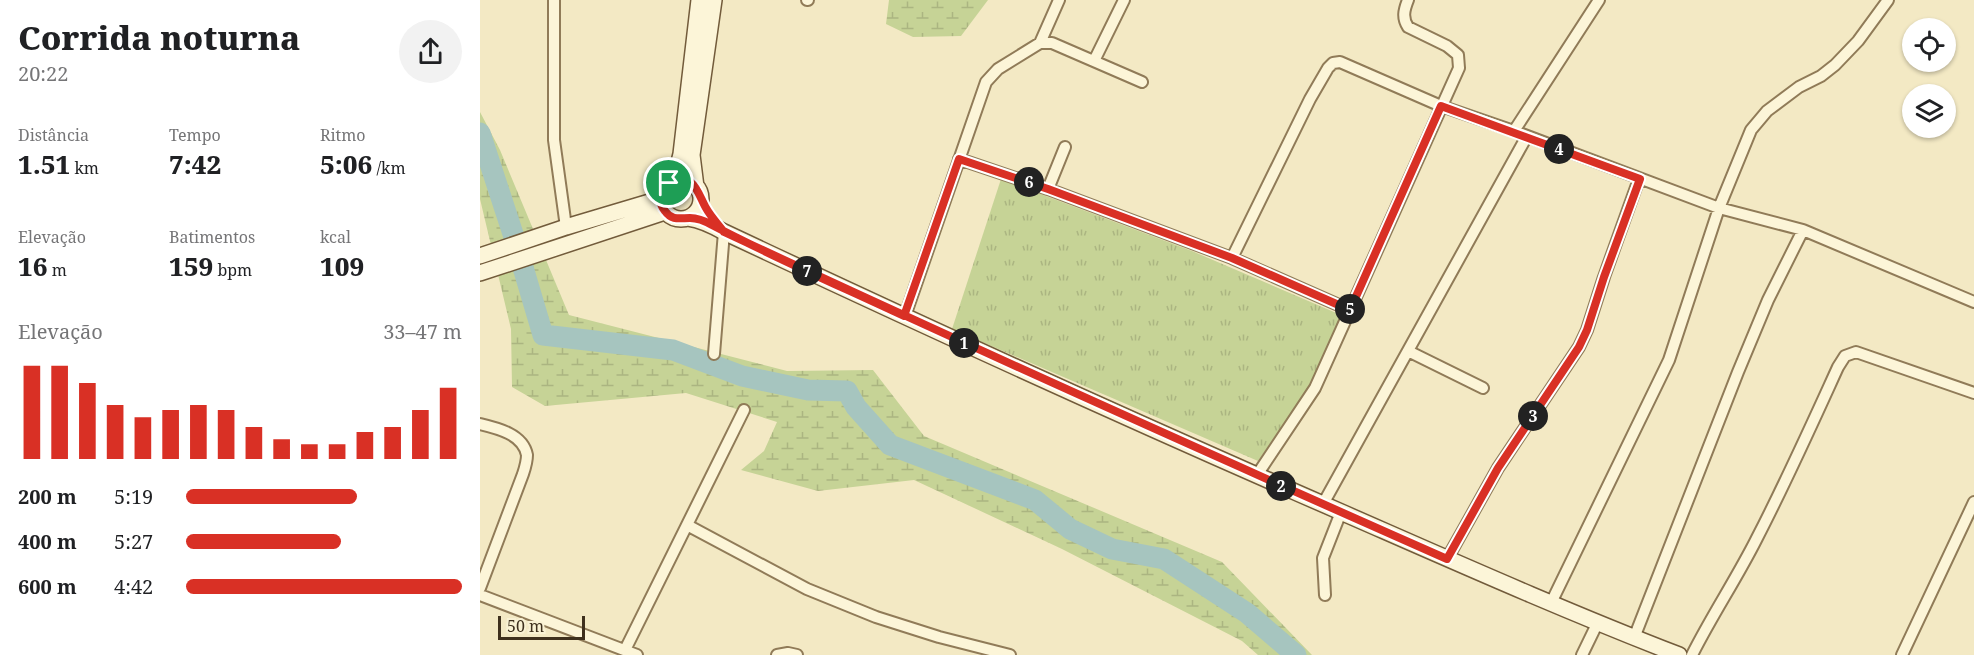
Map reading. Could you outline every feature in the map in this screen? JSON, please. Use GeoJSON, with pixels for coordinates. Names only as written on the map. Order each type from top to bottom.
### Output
{"type":"FeatureCollection","features":[{"type":"Feature","properties":{"kind":"street"},"geometry":{"type":"LineString","coordinates":[[554,0],[554,140],[566,227]]}},
{"type":"Feature","properties":{"kind":"street"},"geometry":{"type":"LineString","coordinates":[[699,0],[681,154],[678,166],[665,187],[663,205],[676,219],[702,220],[904,316],[1257,476],[1447,559],[1679,655]]}},
{"type":"Feature","properties":{"kind":"street"},"geometry":{"type":"LineString","coordinates":[[688,218],[698,210],[699,193],[692,155],[714,0]]}},
{"type":"Feature","properties":{"kind":"street"},"geometry":{"type":"LineString","coordinates":[[1040,43],[1059,0]]}},
{"type":"Feature","properties":{"kind":"street"},"geometry":{"type":"LineString","coordinates":[[1094,61],[1124,0]]}},
{"type":"Feature","properties":{"kind":"street"},"geometry":{"type":"LineString","coordinates":[[1257,476],[1315,388],[1459,68],[1458,55],[1447,46],[1408,27],[1404,21],[1408,0]]}},
{"type":"Feature","properties":{"kind":"street"},"geometry":{"type":"LineString","coordinates":[[1514,131],[1599,0]]}},
{"type":"Feature","properties":{"kind":"street"},"geometry":{"type":"LineString","coordinates":[[1551,603],[1669,360],[1719,208],[1752,130],[1767,111],[1799,87],[1821,76],[1835,65],[1858,41],[1888,0]]}},
{"type":"Feature","properties":{"kind":"street"},"geometry":{"type":"LineString","coordinates":[[904,316],[986,82],[998,69],[1040,43],[1052,43],[1142,82]]}},
{"type":"Feature","properties":{"kind":"street"},"geometry":{"type":"LineString","coordinates":[[1232,258],[1310,99],[1333,63],[1340,62],[1441,106],[1719,208],[1803,230],[1974,302]]}},
{"type":"Feature","properties":{"kind":"street"},"geometry":{"type":"LineString","coordinates":[[1323,504],[1527,136]]}},
{"type":"Feature","properties":{"kind":"street"},"geometry":{"type":"LineString","coordinates":[[1048,189],[1065,147]]}},
{"type":"Feature","properties":{"kind":"street"},"geometry":{"type":"LineString","coordinates":[[959,159],[1048,189],[1232,258],[1350,310]]}},
{"type":"Feature","properties":{"kind":"street"},"geometry":{"type":"LineString","coordinates":[[669,183],[681,179],[692,183],[724,232],[714,354]]}},
{"type":"Feature","properties":{"kind":"street"},"geometry":{"type":"LineString","coordinates":[[1447,559],[1498,468],[1579,347],[1640,179]]}},
{"type":"Feature","properties":{"kind":"street"},"geometry":{"type":"LineString","coordinates":[[480,256],[566,227],[663,205]]}},
{"type":"Feature","properties":{"kind":"street"},"geometry":{"type":"LineString","coordinates":[[480,273],[663,205]]}},
{"type":"Feature","properties":{"kind":"street"},"geometry":{"type":"LineString","coordinates":[[1634,638],[1746,351],[1768,300],[1803,230]]}},
{"type":"Feature","properties":{"kind":"street"},"geometry":{"type":"LineString","coordinates":[[1408,351],[1483,387]]}},
{"type":"Feature","properties":{"kind":"street"},"geometry":{"type":"LineString","coordinates":[[1692,655],[1708,622],[1756,540],[1845,356],[1856,352],[1974,393]]}},
{"type":"Feature","properties":{"kind":"street"},"geometry":{"type":"LineString","coordinates":[[624,650],[744,410]]}},
{"type":"Feature","properties":{"kind":"street"},"geometry":{"type":"LineString","coordinates":[[480,424],[502,429],[520,442],[527,456],[524,474],[480,588]]}},
{"type":"Feature","properties":{"kind":"street"},"geometry":{"type":"LineString","coordinates":[[1902,655],[1974,502]]}},
{"type":"Feature","properties":{"kind":"street"},"geometry":{"type":"LineString","coordinates":[[1325,595],[1323,558],[1341,512]]}},
{"type":"Feature","properties":{"kind":"street"},"geometry":{"type":"LineString","coordinates":[[687,525],[807,589],[876,617],[968,650],[1010,655]]}},
{"type":"Feature","properties":{"kind":"street"},"geometry":{"type":"LineString","coordinates":[[480,595],[637,655]]}},
{"type":"Feature","properties":{"kind":"street"},"geometry":{"type":"LineString","coordinates":[[1582,655],[1598,622]]}},
{"type":"Feature","properties":{"kind":"street"},"geometry":{"type":"LineString","coordinates":[[777,655],[788,653],[797,655]]}},
{"type":"Feature","properties":{"kind":"green space"},"geometry":{"type":"Polygon","coordinates":[[[889,0],[988,0],[961,36],[913,37],[886,24],[889,0]]]}},
{"type":"Feature","properties":{"kind":"green space"},"geometry":{"type":"Polygon","coordinates":[[[480,112],[500,150],[569,315],[787,371],[873,370],[924,436],[1222,562],[1312,655],[1258,655],[1242,641],[1062,549],[914,480],[818,491],[741,470],[764,451],[777,422],[686,393],[545,406],[512,387],[511,329],[480,199],[480,112]]]}},
{"type":"Feature","properties":{"kind":"green space"},"geometry":{"type":"Polygon","coordinates":[[[1001,179],[1192,251],[1341,315],[1311,385],[1258,461],[952,329],[1001,179]]]}},
{"type":"Feature","properties":{"kind":"waterway"},"geometry":{"type":"LineString","coordinates":[[480,133],[514,237]]}},
{"type":"Feature","properties":{"kind":"waterway"},"geometry":{"type":"LineString","coordinates":[[522,264],[543,335],[673,350],[742,376],[808,390],[847,391],[856,407],[890,445],[1035,500],[1070,529],[1112,549],[1164,559],[1247,613],[1296,655]]}},
{"type":"Feature","properties":{"kind":"route"},"geometry":{"type":"LineString","coordinates":[[669,183],[660,198],[665,212],[670,216],[676,219],[702,220],[724,232],[784,260],[904,316],[959,159],[1048,189],[1232,258],[1350,310],[1441,106],[1640,179],[1579,347],[1498,468],[1447,559],[1077,395],[904,316],[724,232],[708,211],[692,183],[681,179],[669,183]]}}]}
